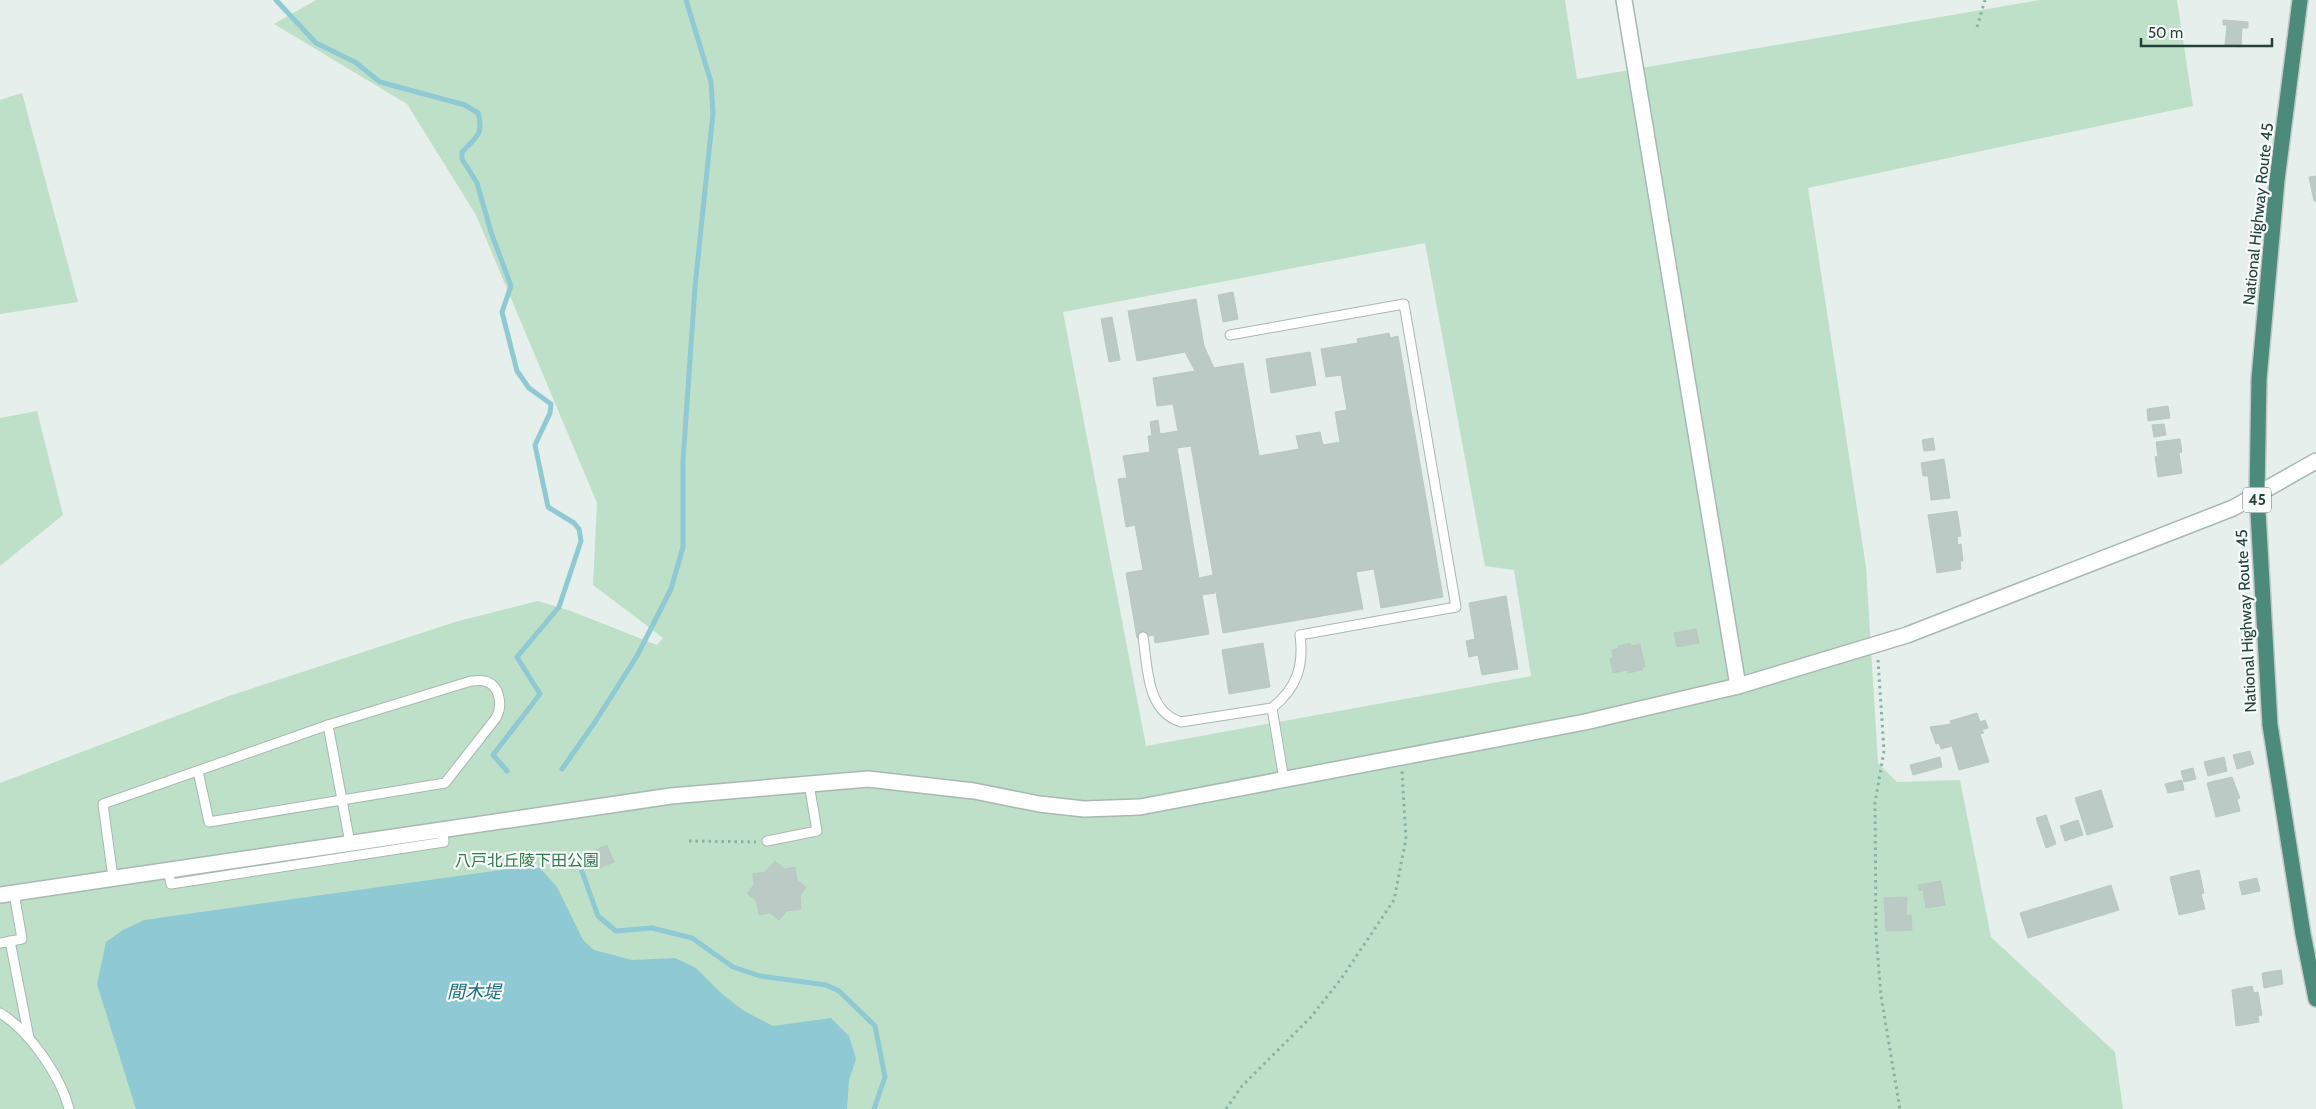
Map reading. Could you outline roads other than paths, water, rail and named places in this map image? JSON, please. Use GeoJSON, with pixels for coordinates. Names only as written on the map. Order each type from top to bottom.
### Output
{"type":"FeatureCollection","features":[{"type":"Feature","properties":{"kind":"highway","name":"National Highway Route 45"},"geometry":{"type":"LineString","coordinates":[[2300,0],[2278,180],[2259,379],[2257,494],[2270,725],[2303,934],[2316,999]]}},
{"type":"Feature","properties":{"kind":"street"},"geometry":{"type":"LineString","coordinates":[[1624,0],[1738,686]]}},
{"type":"Feature","properties":{"kind":"street"},"geometry":{"type":"LineString","coordinates":[[7,894],[671,796],[868,780],[974,791],[1039,804],[1084,809],[1140,807],[1284,780],[1585,722],[1738,686],[1907,635],[2233,508],[2316,461]]}},
{"type":"Feature","properties":{"kind":"lane"},"geometry":{"type":"LineString","coordinates":[[1143,637],[1153,698],[1159,709],[1170,718],[1181,722],[1272,708],[1285,697],[1295,678],[1303,657],[1300,635],[1456,608],[1404,304],[1230,335]]}},
{"type":"Feature","properties":{"kind":"lane"},"geometry":{"type":"LineString","coordinates":[[112,878],[103,804],[328,725],[471,682],[485,681],[494,687],[500,699],[501,709],[496,718],[445,783],[209,822],[198,771]]}},
{"type":"Feature","properties":{"kind":"lane"},"geometry":{"type":"LineString","coordinates":[[1272,708],[1284,780]]}},
{"type":"Feature","properties":{"kind":"lane"},"geometry":{"type":"LineString","coordinates":[[328,725],[350,843]]}},
{"type":"Feature","properties":{"kind":"lane"},"geometry":{"type":"LineString","coordinates":[[767,841],[817,831],[809,784]]}},
{"type":"Feature","properties":{"kind":"lane"},"geometry":{"type":"LineString","coordinates":[[168,870],[171,884],[444,842],[443,830]]}},
{"type":"Feature","properties":{"kind":"lane"},"geometry":{"type":"LineString","coordinates":[[0,943],[22,939],[7,894]]}},
{"type":"Feature","properties":{"kind":"lane"},"geometry":{"type":"LineString","coordinates":[[10,941],[29,1038]]}},
{"type":"Feature","properties":{"kind":"lane"},"geometry":{"type":"LineString","coordinates":[[0,1013],[29,1038],[65,1092],[69,1109]]}},
{"type":"Feature","properties":{"kind":"water","name":"間木堤"},"geometry":{"type":"Polygon","coordinates":[[[540,868],[557,887],[583,940],[594,950],[632,960],[675,958],[696,968],[722,994],[744,1011],[773,1026],[831,1018],[849,1036],[856,1059],[849,1080],[847,1109],[136,1109],[97,984],[106,942],[123,930],[144,920],[508,869],[540,868]]]}},
{"type":"Feature","properties":{"kind":"waterway"},"geometry":{"type":"LineString","coordinates":[[276,0],[316,43],[355,62],[380,82],[465,105],[478,113],[480,120],[478,135],[462,152],[462,159],[477,183],[491,232],[511,286],[502,312],[517,371],[529,388],[551,404],[550,413],[535,445],[548,507],[574,523],[579,529],[581,541],[559,607],[517,657],[540,694],[493,755],[507,771]]}},
{"type":"Feature","properties":{"kind":"waterway"},"geometry":{"type":"LineString","coordinates":[[562,769],[595,722],[637,656],[671,589],[683,547],[683,461],[695,287],[713,113],[711,82],[686,0]]}},
{"type":"Feature","properties":{"kind":"waterway"},"geometry":{"type":"LineString","coordinates":[[523,862],[525,874]]}},
{"type":"Feature","properties":{"kind":"waterway"},"geometry":{"type":"LineString","coordinates":[[580,866],[598,916],[616,931],[652,928],[692,938],[733,967],[760,976],[826,985],[839,991],[875,1026],[885,1077],[874,1109]]}},
{"type":"Feature","properties":{"kind":"park label","name":"八戸北丘陵下田公園"},"geometry":{"type":"Point","coordinates":[527,860]}}]}
